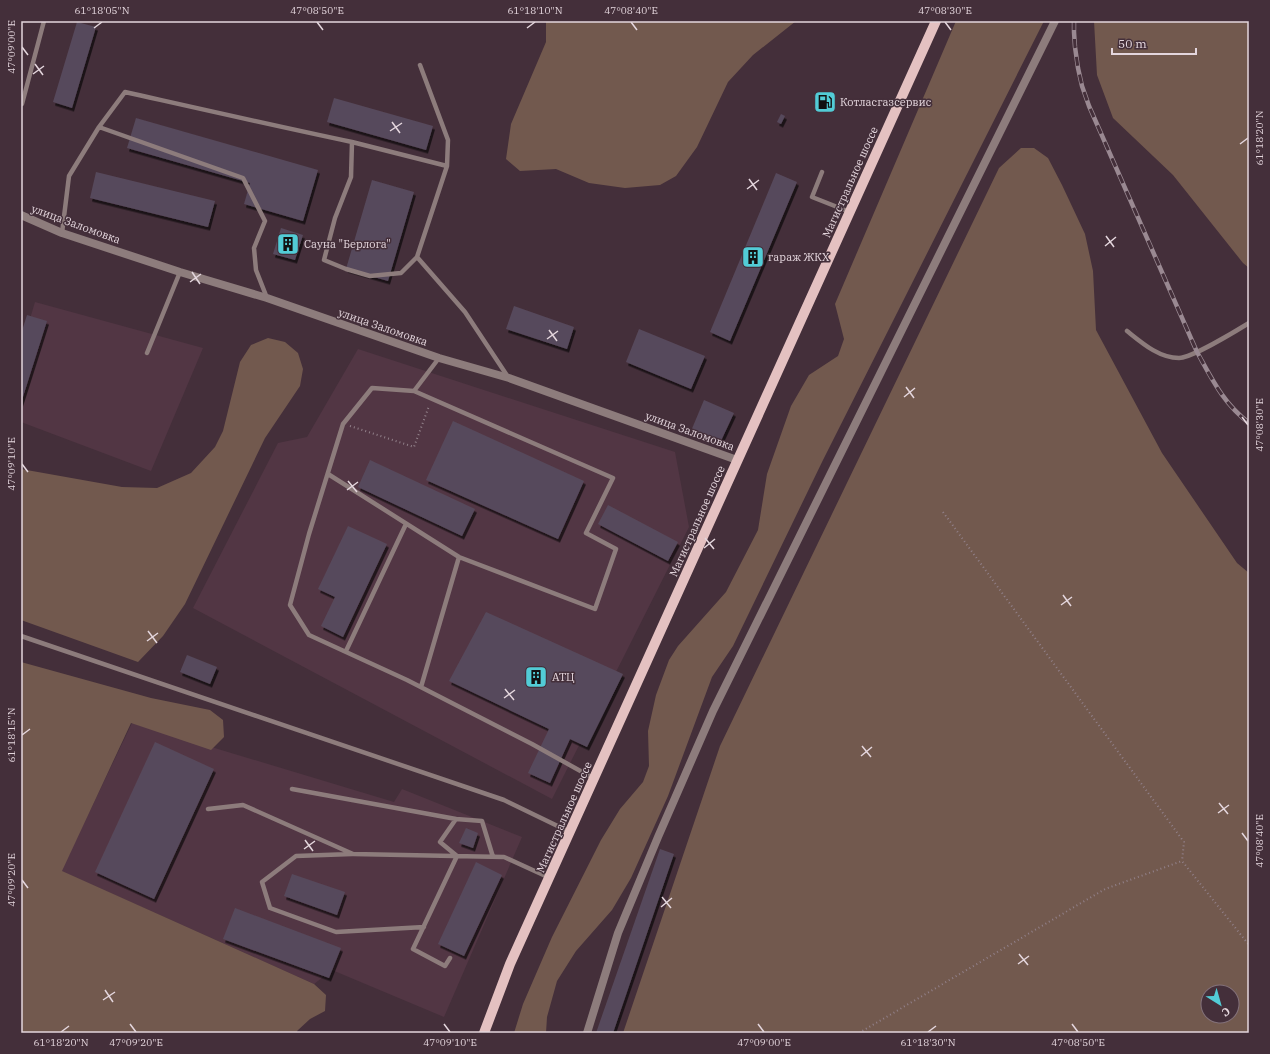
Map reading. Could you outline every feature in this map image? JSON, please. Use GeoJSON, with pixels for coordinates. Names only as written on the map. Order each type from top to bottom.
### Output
{"type":"FeatureCollection","features":[{"type":"Feature","properties":{"kind":"main road","name":"Магистральное шоссе"},"geometry":{"type":"LineString","coordinates":[[484,1033],[510,964],[550,878],[593,778],[936,21]]}},
{"type":"Feature","properties":{"kind":"street"},"geometry":{"type":"LineString","coordinates":[[587,1033],[618,933],[713,711],[1055,21]]}},
{"type":"Feature","properties":{"kind":"street","name":"улица Заломовка"},"geometry":{"type":"LineString","coordinates":[[21,215],[62,233],[180,272],[267,298],[440,358],[509,378],[737,460]]}},
{"type":"Feature","properties":{"kind":"lane"},"geometry":{"type":"LineString","coordinates":[[21,104],[44,21]]}},
{"type":"Feature","properties":{"kind":"lane"},"geometry":{"type":"LineString","coordinates":[[352,142],[351,177],[335,218],[324,260],[346,269],[370,276],[400,273],[417,257],[447,166],[448,140],[420,65]]}},
{"type":"Feature","properties":{"kind":"lane"},"geometry":{"type":"LineString","coordinates":[[62,233],[69,176],[99,127],[125,92],[250,121],[279,125],[447,166]]}},
{"type":"Feature","properties":{"kind":"lane"},"geometry":{"type":"LineString","coordinates":[[99,127],[243,178],[265,221],[254,248],[256,270],[267,298]]}},
{"type":"Feature","properties":{"kind":"lane"},"geometry":{"type":"LineString","coordinates":[[822,172],[812,197],[850,212]]}},
{"type":"Feature","properties":{"kind":"lane"},"geometry":{"type":"LineString","coordinates":[[417,257],[464,312],[509,378]]}},
{"type":"Feature","properties":{"kind":"lane"},"geometry":{"type":"LineString","coordinates":[[147,353],[180,272]]}},
{"type":"Feature","properties":{"kind":"lane"},"geometry":{"type":"LineString","coordinates":[[1127,331],[1147,347],[1168,356],[1181,358],[1196,352],[1249,323]]}},
{"type":"Feature","properties":{"kind":"lane"},"geometry":{"type":"LineString","coordinates":[[414,391],[440,358]]}},
{"type":"Feature","properties":{"kind":"lane"},"geometry":{"type":"LineString","coordinates":[[328,474],[459,557],[595,609],[616,549],[586,533],[613,478],[414,391],[372,388],[343,424],[309,534],[290,605],[310,635],[421,687],[532,744],[593,778]]}},
{"type":"Feature","properties":{"kind":"lane"},"geometry":{"type":"LineString","coordinates":[[346,652],[406,524]]}},
{"type":"Feature","properties":{"kind":"lane"},"geometry":{"type":"LineString","coordinates":[[421,687],[459,557]]}},
{"type":"Feature","properties":{"kind":"lane"},"geometry":{"type":"LineString","coordinates":[[21,636],[504,800],[570,832]]}},
{"type":"Feature","properties":{"kind":"lane"},"geometry":{"type":"LineString","coordinates":[[292,789],[456,819],[482,821],[493,857]]}},
{"type":"Feature","properties":{"kind":"lane"},"geometry":{"type":"LineString","coordinates":[[208,809],[243,805],[353,854]]}},
{"type":"Feature","properties":{"kind":"lane"},"geometry":{"type":"LineString","coordinates":[[456,819],[440,842],[457,856]]}},
{"type":"Feature","properties":{"kind":"lane"},"geometry":{"type":"LineString","coordinates":[[424,927],[336,932],[270,908],[262,882],[296,856],[353,854],[504,857],[550,878]]}},
{"type":"Feature","properties":{"kind":"lane"},"geometry":{"type":"LineString","coordinates":[[450,958],[445,966],[414,949],[457,856]]}},
{"type":"Feature","properties":{"kind":"path"},"geometry":{"type":"LineString","coordinates":[[343,424],[414,447],[431,399]]}},
{"type":"Feature","properties":{"kind":"path"},"geometry":{"type":"LineString","coordinates":[[943,512],[1184,842],[1182,861],[1249,945]]}},
{"type":"Feature","properties":{"kind":"path"},"geometry":{"type":"LineString","coordinates":[[859,1033],[1105,889],[1182,861]]}},
{"type":"Feature","properties":{"kind":"shaded area"},"geometry":{"type":"Polygon","coordinates":[[[546,21],[796,21],[753,55],[728,82],[697,147],[676,176],[660,185],[625,188],[589,183],[556,169],[520,171],[506,159],[511,124],[546,42],[546,21]]]}},
{"type":"Feature","properties":{"kind":"shaded area"},"geometry":{"type":"Polygon","coordinates":[[[956,21],[1044,21],[823,460],[733,646],[712,677],[668,796],[631,878],[612,910],[576,951],[557,981],[547,1017],[546,1033],[514,1033],[523,1004],[552,937],[601,840],[620,809],[643,782],[649,766],[648,731],[656,695],[669,660],[678,646],[726,592],[758,530],[767,474],[791,406],[809,375],[838,356],[844,339],[835,304],[956,21]]]}},
{"type":"Feature","properties":{"kind":"shaded area"},"geometry":{"type":"Polygon","coordinates":[[[1094,21],[1249,21],[1249,268],[1243,263],[1173,175],[1113,118],[1097,75],[1094,21]]]}},
{"type":"Feature","properties":{"kind":"shaded area"},"geometry":{"type":"Polygon","coordinates":[[[1021,148],[1034,148],[1048,158],[1085,234],[1093,271],[1096,330],[1162,453],[1237,563],[1249,573],[1249,1033],[623,1033],[720,746],[999,168],[1021,148]]]}},
{"type":"Feature","properties":{"kind":"shaded area"},"geometry":{"type":"Polygon","coordinates":[[[35,302],[203,348],[151,471],[21,422],[21,349],[35,302]]]}},
{"type":"Feature","properties":{"kind":"shaded area"},"geometry":{"type":"Polygon","coordinates":[[[268,338],[285,342],[298,353],[303,369],[300,386],[265,438],[185,604],[163,636],[138,662],[21,620],[21,469],[122,487],[157,488],[191,473],[215,447],[223,431],[240,362],[251,345],[268,338]]]}},
{"type":"Feature","properties":{"kind":"shaded area"},"geometry":{"type":"Polygon","coordinates":[[[358,349],[675,452],[689,527],[552,799],[193,608],[278,443],[307,437],[358,349]]]}},
{"type":"Feature","properties":{"kind":"shaded area"},"geometry":{"type":"Polygon","coordinates":[[[21,662],[151,698],[210,710],[223,720],[224,737],[211,750],[131,723],[62,871],[314,984],[326,995],[325,1011],[310,1019],[297,1031],[297,1033],[21,1033],[21,662]]]}},
{"type":"Feature","properties":{"kind":"shaded area"},"geometry":{"type":"Polygon","coordinates":[[[132,723],[394,802],[402,789],[522,837],[444,1017],[332,970],[314,984],[61,871],[132,723]]]}},
{"type":"Feature","properties":{"kind":"building"},"geometry":{"type":"Polygon","coordinates":[[[77,22],[96,27],[72,108],[53,102],[77,22]]]}},
{"type":"Feature","properties":{"kind":"building"},"geometry":{"type":"Polygon","coordinates":[[[334,98],[433,126],[426,150],[327,122],[334,98]]]}},
{"type":"Feature","properties":{"kind":"building"},"geometry":{"type":"Polygon","coordinates":[[[781,114],[785,116],[781,124],[777,122],[781,114]]]}},
{"type":"Feature","properties":{"kind":"building"},"geometry":{"type":"Polygon","coordinates":[[[136,118],[318,170],[303,221],[244,204],[250,183],[127,148],[136,118]]]}},
{"type":"Feature","properties":{"kind":"building"},"geometry":{"type":"Polygon","coordinates":[[[96,172],[215,201],[208,227],[90,198],[96,172]]]}},
{"type":"Feature","properties":{"kind":"building","name":"гараж ЖКХ"},"geometry":{"type":"Polygon","coordinates":[[[776,173],[797,182],[730,341],[710,332],[776,173]]]}},
{"type":"Feature","properties":{"kind":"building"},"geometry":{"type":"Polygon","coordinates":[[[372,180],[414,192],[388,281],[346,269],[372,180]]]}},
{"type":"Feature","properties":{"kind":"building","name":"Сауна \"Берлога\""},"geometry":{"type":"Polygon","coordinates":[[[281,228],[303,235],[295,260],[273,254],[281,228]]]}},
{"type":"Feature","properties":{"kind":"building"},"geometry":{"type":"Polygon","coordinates":[[[514,306],[574,327],[567,349],[506,329],[514,306]]]}},
{"type":"Feature","properties":{"kind":"building"},"geometry":{"type":"Polygon","coordinates":[[[27,315],[47,321],[21,403],[21,334],[27,315]]]}},
{"type":"Feature","properties":{"kind":"building"},"geometry":{"type":"Polygon","coordinates":[[[639,329],[705,356],[691,389],[626,362],[639,329]]]}},
{"type":"Feature","properties":{"kind":"building"},"geometry":{"type":"Polygon","coordinates":[[[704,400],[734,413],[720,443],[691,431],[704,400]]]}},
{"type":"Feature","properties":{"kind":"building"},"geometry":{"type":"Polygon","coordinates":[[[453,421],[584,481],[558,539],[426,480],[453,421]]]}},
{"type":"Feature","properties":{"kind":"building"},"geometry":{"type":"Polygon","coordinates":[[[370,460],[475,509],[462,536],[358,487],[370,460]]]}},
{"type":"Feature","properties":{"kind":"building"},"geometry":{"type":"Polygon","coordinates":[[[608,505],[678,542],[668,561],[598,524],[608,505]]]}},
{"type":"Feature","properties":{"kind":"building"},"geometry":{"type":"Polygon","coordinates":[[[348,526],[387,544],[343,637],[321,626],[335,597],[318,589],[348,526]]]}},
{"type":"Feature","properties":{"kind":"building","name":"АТЦ"},"geometry":{"type":"Polygon","coordinates":[[[486,612],[623,674],[587,747],[570,739],[550,783],[528,773],[549,729],[449,681],[486,612]]]}},
{"type":"Feature","properties":{"kind":"building"},"geometry":{"type":"Polygon","coordinates":[[[187,655],[217,667],[210,684],[180,672],[187,655]]]}},
{"type":"Feature","properties":{"kind":"building"},"geometry":{"type":"Polygon","coordinates":[[[155,742],[214,769],[154,899],[95,872],[155,742]]]}},
{"type":"Feature","properties":{"kind":"building"},"geometry":{"type":"Polygon","coordinates":[[[466,828],[478,833],[473,848],[459,843],[466,828]]]}},
{"type":"Feature","properties":{"kind":"building"},"geometry":{"type":"Polygon","coordinates":[[[660,849],[674,854],[613,1033],[596,1033],[660,849]]]}},
{"type":"Feature","properties":{"kind":"building"},"geometry":{"type":"Polygon","coordinates":[[[476,862],[502,875],[464,956],[438,944],[476,862]]]}},
{"type":"Feature","properties":{"kind":"building"},"geometry":{"type":"Polygon","coordinates":[[[292,874],[345,892],[337,915],[284,896],[292,874]]]}},
{"type":"Feature","properties":{"kind":"building"},"geometry":{"type":"Polygon","coordinates":[[[235,908],[341,948],[329,978],[223,939],[235,908]]]}},
{"type":"Feature","properties":{"kind":"railway"},"geometry":{"type":"LineString","coordinates":[[1074,21],[1075,47],[1078,68],[1089,106],[1197,352],[1225,399],[1249,423]]}},
{"type":"Feature","properties":{"kind":"place","name":"Котласгазсервис"},"geometry":{"type":"Point","coordinates":[825,102]}},
{"type":"Feature","properties":{"kind":"place","name":"Сауна \"Берлога\""},"geometry":{"type":"Point","coordinates":[288,244]}},
{"type":"Feature","properties":{"kind":"place","name":"гараж ЖКХ"},"geometry":{"type":"Point","coordinates":[753,257]}},
{"type":"Feature","properties":{"kind":"place","name":"АТЦ"},"geometry":{"type":"Point","coordinates":[536,677]}}]}
